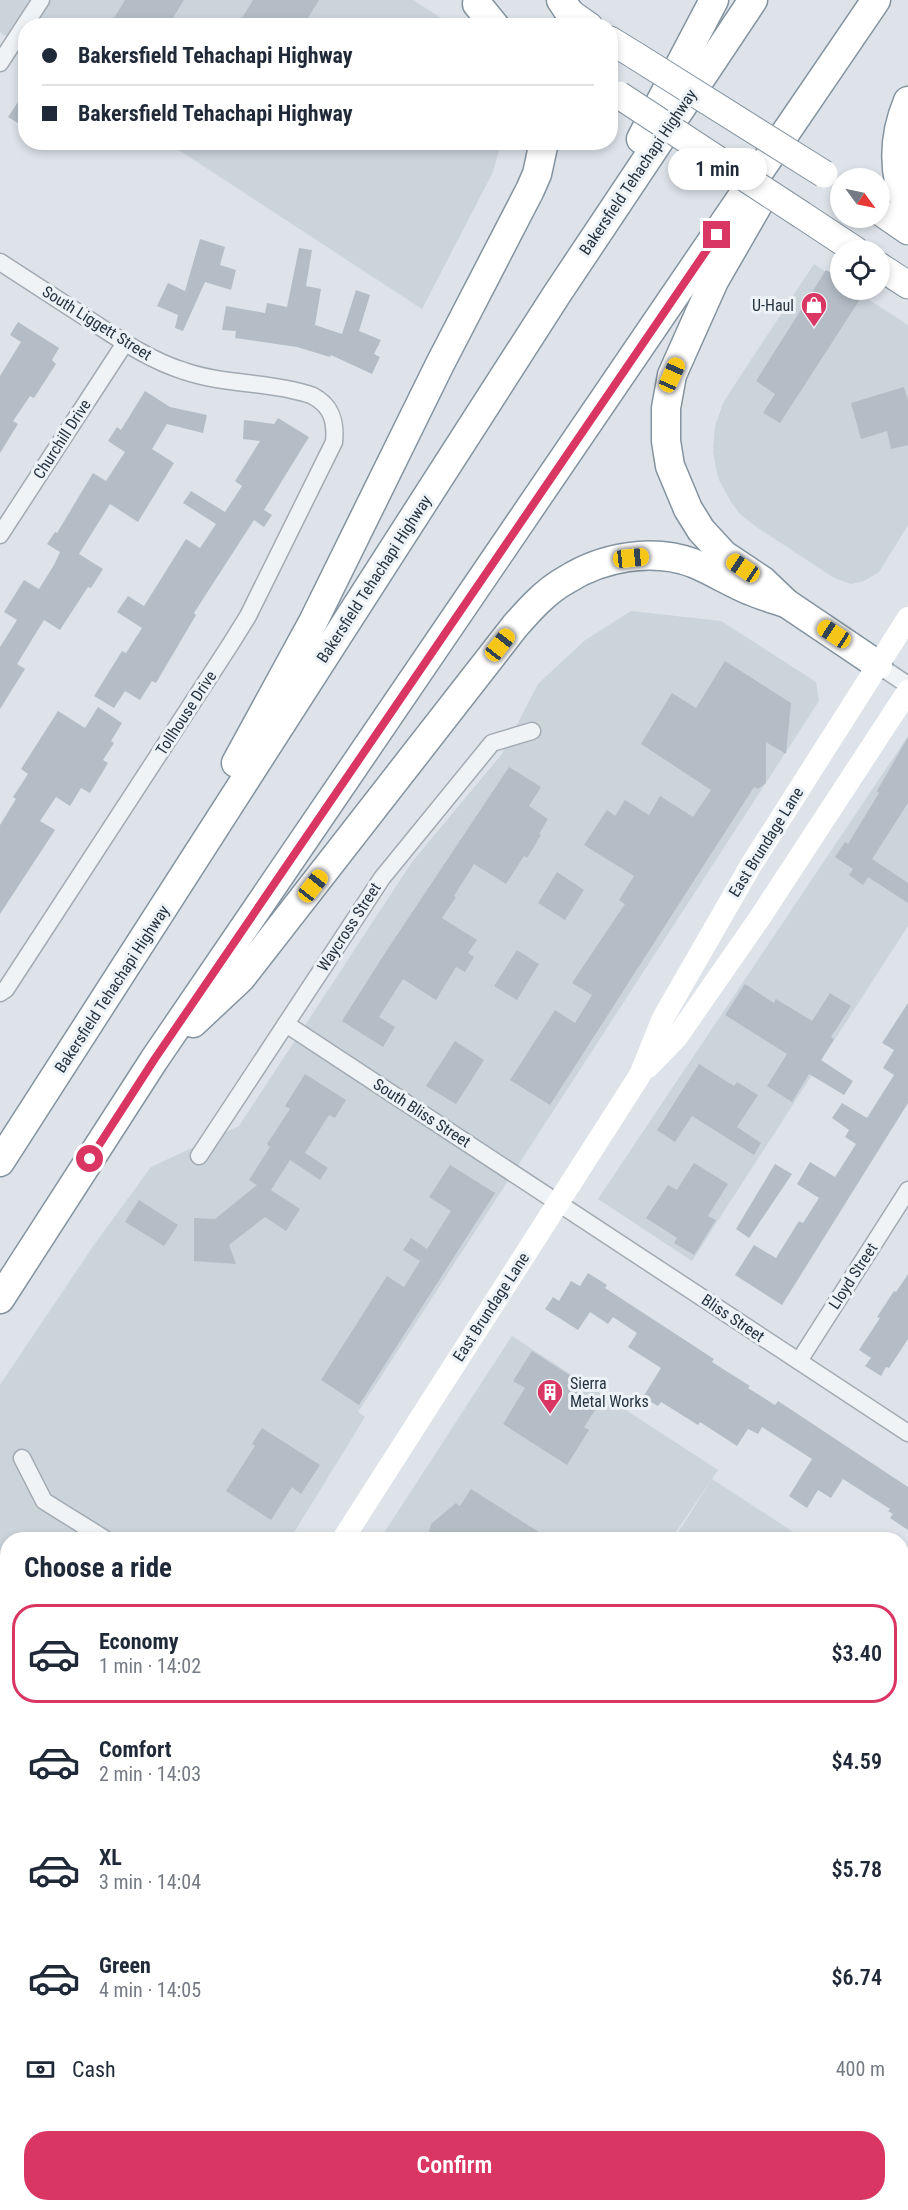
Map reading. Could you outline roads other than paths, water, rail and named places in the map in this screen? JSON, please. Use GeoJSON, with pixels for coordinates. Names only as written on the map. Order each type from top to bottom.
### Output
{"type":"FeatureCollection","features":[{"type":"Feature","properties":{"kind":"highway"},"geometry":{"type":"LineString","coordinates":[[557,294],[714,0]]}},
{"type":"Feature","properties":{"kind":"highway","name":"Bakersfield Tehachapi Highway"},"geometry":{"type":"LineString","coordinates":[[0,1162],[557,294],[753,0]]}},
{"type":"Feature","properties":{"kind":"highway"},"geometry":{"type":"LineString","coordinates":[[870,9],[714,281],[672,375],[666,408],[666,441],[670,466],[676,483],[688,510],[701,531],[724,555],[762,581],[786,603],[878,664]]}},
{"type":"Feature","properties":{"kind":"highway"},"geometry":{"type":"LineString","coordinates":[[0,1299],[154,1060],[870,9]]}},
{"type":"Feature","properties":{"kind":"highway"},"geometry":{"type":"LineString","coordinates":[[481,10],[496,18]]}},
{"type":"Feature","properties":{"kind":"highway"},"geometry":{"type":"LineString","coordinates":[[618,45],[830,178]]}},
{"type":"Feature","properties":{"kind":"highway"},"geometry":{"type":"LineString","coordinates":[[618,94],[840,240]]}},
{"type":"Feature","properties":{"kind":"highway"},"geometry":{"type":"LineString","coordinates":[[908,101],[896,142],[896,168],[901,194],[908,209]]}},
{"type":"Feature","properties":{"kind":"highway"},"geometry":{"type":"LineString","coordinates":[[111,990],[313,622],[440,364],[530,190],[537,174],[542,150]]}},
{"type":"Feature","properties":{"kind":"highway"},"geometry":{"type":"LineString","coordinates":[[890,219],[908,231]]}},
{"type":"Feature","properties":{"kind":"highway"},"geometry":{"type":"LineString","coordinates":[[890,273],[908,285]]}},
{"type":"Feature","properties":{"kind":"highway"},"geometry":{"type":"LineString","coordinates":[[154,1060],[241,978],[515,626],[532,607],[565,580],[594,566],[619,559],[663,557],[694,563],[752,592],[786,603]]}},
{"type":"Feature","properties":{"kind":"main road","name":"East Brundage Lane"},"geometry":{"type":"LineString","coordinates":[[640,1075],[663,1018],[734,895],[908,618]]}},
{"type":"Feature","properties":{"kind":"main road","name":"East Brundage Lane"},"geometry":{"type":"LineString","coordinates":[[347,1532],[640,1075],[683,1029],[772,899],[908,691]]}},
{"type":"Feature","properties":{"kind":"street"},"geometry":{"type":"LineString","coordinates":[[29,18],[41,0]]}},
{"type":"Feature","properties":{"kind":"street"},"geometry":{"type":"LineString","coordinates":[[0,63],[18,35]]}},
{"type":"Feature","properties":{"kind":"street","name":"South Liggett Street"},"geometry":{"type":"LineString","coordinates":[[0,262],[125,343],[156,360],[184,372],[219,380],[276,386],[311,395],[324,403],[333,416]]}},
{"type":"Feature","properties":{"kind":"street","name":"Churchill Drive"},"geometry":{"type":"LineString","coordinates":[[0,535],[125,343]]}},
{"type":"Feature","properties":{"kind":"street","name":"Tollhouse Drive"},"geometry":{"type":"LineString","coordinates":[[0,993],[6,989],[248,616],[334,442],[336,429],[333,416]]}},
{"type":"Feature","properties":{"kind":"street"},"geometry":{"type":"LineString","coordinates":[[878,664],[908,685]]}},
{"type":"Feature","properties":{"kind":"street","name":"Waycross Street"},"geometry":{"type":"LineString","coordinates":[[199,1156],[382,878],[492,743],[532,731]]}},
{"type":"Feature","properties":{"kind":"street","name":"South Bliss Street"},"geometry":{"type":"LineString","coordinates":[[286,1024],[558,1202]]}},
{"type":"Feature","properties":{"kind":"street","name":"Lloyd Street"},"geometry":{"type":"LineString","coordinates":[[799,1361],[908,1190]]}},
{"type":"Feature","properties":{"kind":"street","name":"Bliss Street"},"geometry":{"type":"LineString","coordinates":[[558,1202],[908,1433]]}},
{"type":"Feature","properties":{"kind":"street"},"geometry":{"type":"LineString","coordinates":[[22,1458],[44,1501],[94,1532]]}},
{"type":"Feature","properties":{"kind":"place","name":"U-Haul"},"geometry":{"type":"Point","coordinates":[814,328]}},
{"type":"Feature","properties":{"kind":"place","name":"Sierra Metal Works"},"geometry":{"type":"Point","coordinates":[550,1415]}}]}
